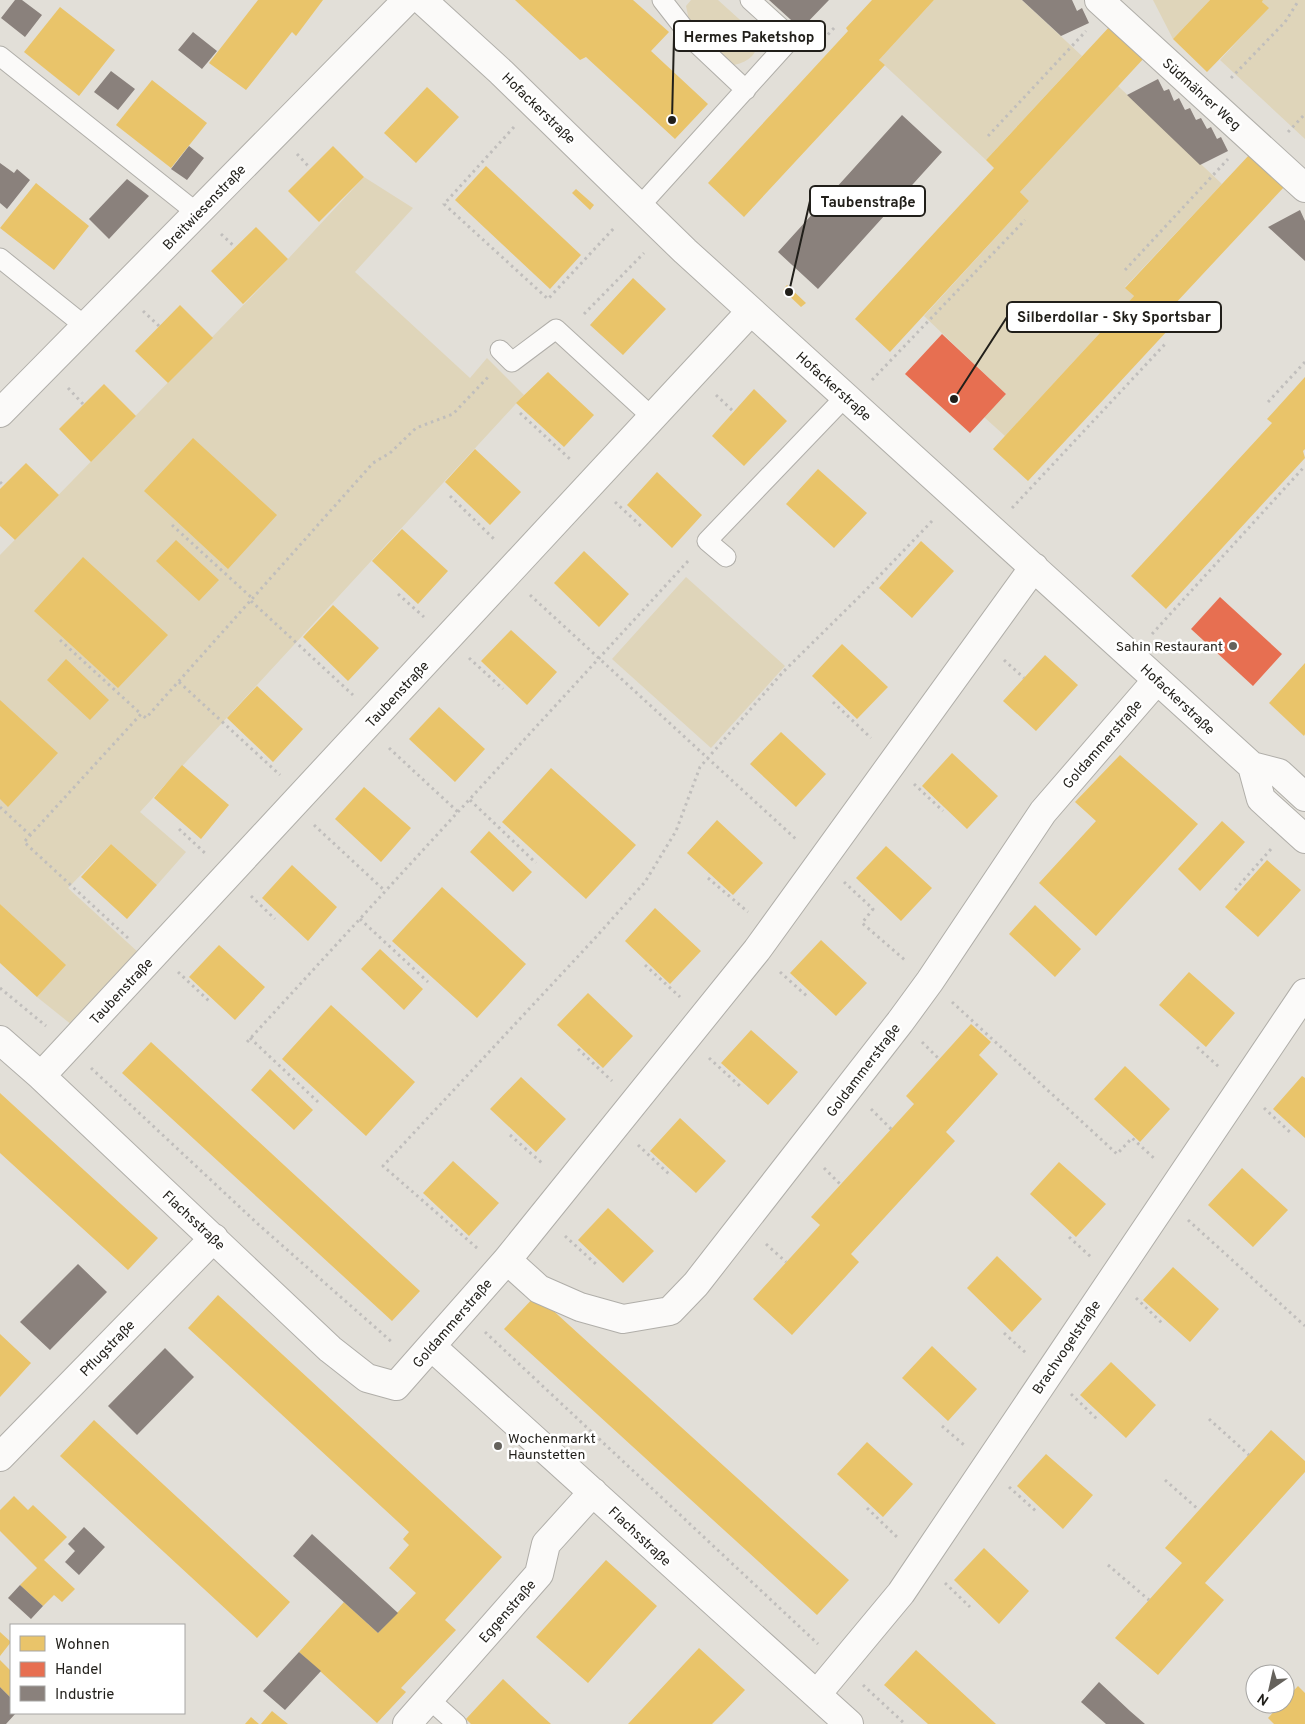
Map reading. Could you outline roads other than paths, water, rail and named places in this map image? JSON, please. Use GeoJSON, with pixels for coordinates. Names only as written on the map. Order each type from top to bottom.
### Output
{"type":"FeatureCollection","features":[{"type":"Feature","properties":{"kind":"street","name":"Breitwiesenstraße"},"geometry":{"type":"LineString","coordinates":[[0,413],[407,0]]}},
{"type":"Feature","properties":{"kind":"street","name":"Hofackerstraße"},"geometry":{"type":"LineString","coordinates":[[422,0],[535,104],[751,311],[1252,766],[1279,773],[1305,797]]}},
{"type":"Feature","properties":{"kind":"street","name":"Südmährer Weg"},"geometry":{"type":"LineString","coordinates":[[1104,4],[1305,188]]}},
{"type":"Feature","properties":{"kind":"street","name":"Taubenstraße"},"geometry":{"type":"LineString","coordinates":[[41,1076],[751,311]]}},
{"type":"Feature","properties":{"kind":"street","name":"Goldammerstraße"},"geometry":{"type":"LineString","coordinates":[[396,1386],[424,1356],[543,1216],[764,941],[1034,567]]}},
{"type":"Feature","properties":{"kind":"street","name":"Goldammerstraße"},"geometry":{"type":"LineString","coordinates":[[503,1264],[539,1289],[580,1307],[623,1319],[670,1312],[696,1284],[930,982],[1043,812],[1157,680]]}},
{"type":"Feature","properties":{"kind":"street"},"geometry":{"type":"LineString","coordinates":[[1252,766],[1261,799],[1298,833]]}},
{"type":"Feature","properties":{"kind":"street","name":"Brachvogelstraße"},"geometry":{"type":"LineString","coordinates":[[817,1694],[901,1593],[1305,993]]}},
{"type":"Feature","properties":{"kind":"street","name":"Flachsstraße"},"geometry":{"type":"LineString","coordinates":[[0,1040],[41,1076],[330,1349],[367,1378],[396,1386]]}},
{"type":"Feature","properties":{"kind":"street","name":"Pflugstraße"},"geometry":{"type":"LineString","coordinates":[[0,1457],[214,1238]]}},
{"type":"Feature","properties":{"kind":"street","name":"Flachsstraße"},"geometry":{"type":"LineString","coordinates":[[424,1356],[593,1492],[718,1608],[849,1724]]}},
{"type":"Feature","properties":{"kind":"street","name":"Eggenstraße"},"geometry":{"type":"LineString","coordinates":[[407,1724],[539,1574],[546,1544],[593,1492]]}},
{"type":"Feature","properties":{"kind":"lane"},"geometry":{"type":"LineString","coordinates":[[662,0],[694,41],[746,90]]}},
{"type":"Feature","properties":{"kind":"lane"},"geometry":{"type":"LineString","coordinates":[[639,204],[792,38],[750,0]]}},
{"type":"Feature","properties":{"kind":"lane"},"geometry":{"type":"LineString","coordinates":[[0,56],[197,213]]}},
{"type":"Feature","properties":{"kind":"lane"},"geometry":{"type":"LineString","coordinates":[[0,258],[86,327]]}},
{"type":"Feature","properties":{"kind":"lane"},"geometry":{"type":"LineString","coordinates":[[503,353],[512,362],[556,329],[652,416]]}},
{"type":"Feature","properties":{"kind":"lane"},"geometry":{"type":"LineString","coordinates":[[726,557],[707,541],[848,399]]}},
{"type":"Feature","properties":{"kind":"lane"},"geometry":{"type":"LineString","coordinates":[[429,1699],[456,1724]]}},
{"type":"Feature","properties":{"kind":"place","name":"Hermes Paketshop"},"geometry":{"type":"Point","coordinates":[672,120]}},
{"type":"Feature","properties":{"kind":"place","name":"Taubenstraße"},"geometry":{"type":"Point","coordinates":[789,292]}},
{"type":"Feature","properties":{"kind":"place","name":"Silberdollar - Sky Sportsbar"},"geometry":{"type":"Point","coordinates":[954,399]}},
{"type":"Feature","properties":{"kind":"place","name":"Sahin Restaurant"},"geometry":{"type":"Point","coordinates":[1233,646]}},
{"type":"Feature","properties":{"kind":"place","name":"Wochenmarkt Haunstetten"},"geometry":{"type":"Point","coordinates":[498,1446]}}]}
